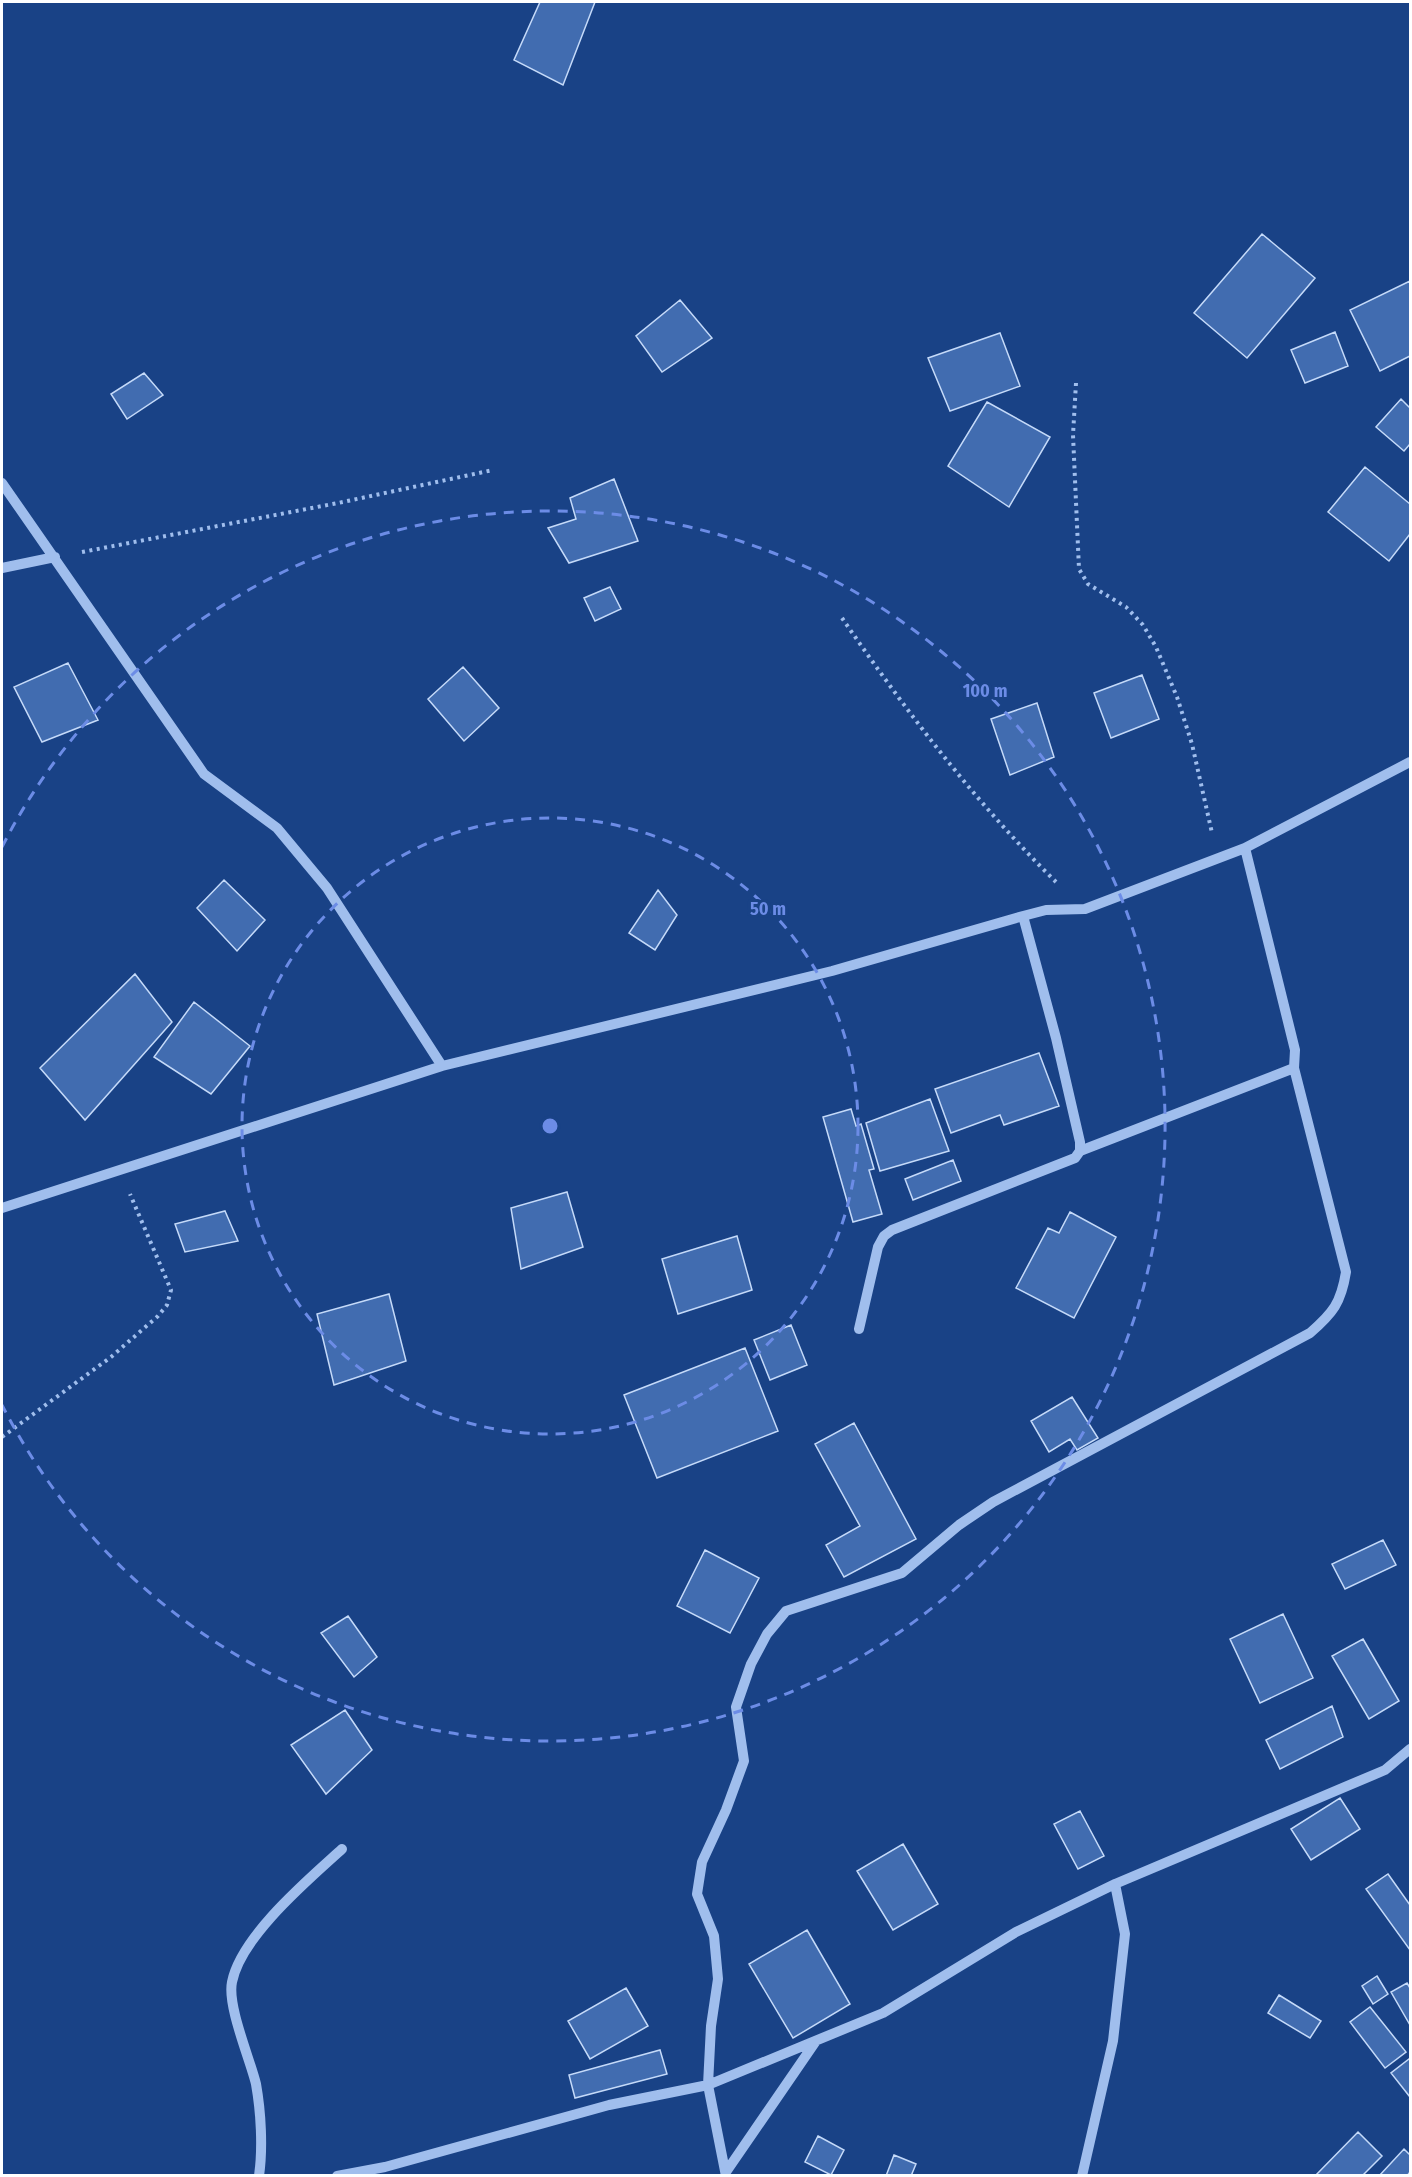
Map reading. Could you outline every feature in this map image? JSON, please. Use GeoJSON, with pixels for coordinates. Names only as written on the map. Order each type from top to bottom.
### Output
{"type":"FeatureCollection","features":[{"type":"Feature","properties":{"kind":"street"},"geometry":{"type":"LineString","coordinates":[[2,483],[204,774],[277,828],[327,888],[442,1066]]}},
{"type":"Feature","properties":{"kind":"street"},"geometry":{"type":"LineString","coordinates":[[2,568],[55,557]]}},
{"type":"Feature","properties":{"kind":"street"},"geometry":{"type":"LineString","coordinates":[[2,1208],[442,1066],[832,971],[1046,910],[1085,909],[1216,857],[1245,848],[1410,762]]}},
{"type":"Feature","properties":{"kind":"street"},"geometry":{"type":"LineString","coordinates":[[726,2174],[708,2085],[711,2026],[718,1979],[714,1936],[697,1894],[702,1862],[726,1810],[744,1761],[736,1707],[751,1664],[767,1634],[786,1611],[902,1573],[959,1525],[993,1502],[1310,1333],[1329,1316],[1342,1297],[1346,1272],[1294,1068],[1295,1050],[1245,848]]}},
{"type":"Feature","properties":{"kind":"street"},"geometry":{"type":"LineString","coordinates":[[1023,916],[1056,1038],[1080,1142],[1080,1151]]}},
{"type":"Feature","properties":{"kind":"street"},"geometry":{"type":"LineString","coordinates":[[859,1329],[878,1247],[884,1236],[892,1230],[1075,1158],[1080,1151],[1294,1068]]}},
{"type":"Feature","properties":{"kind":"street"},"geometry":{"type":"LineString","coordinates":[[337,2175],[385,2167],[609,2105],[708,2085],[883,2013],[1016,1932],[1115,1884],[1375,1775],[1385,1770],[1410,1749]]}},
{"type":"Feature","properties":{"kind":"street"},"geometry":{"type":"LineString","coordinates":[[259,2175],[261,2161],[256,2085],[237,2024],[232,1982],[250,1942],[292,1895],[342,1849]]}},
{"type":"Feature","properties":{"kind":"street"},"geometry":{"type":"LineString","coordinates":[[1082,2175],[1113,2041],[1125,1934],[1115,1884]]}},
{"type":"Feature","properties":{"kind":"street"},"geometry":{"type":"LineString","coordinates":[[726,2174],[816,2040]]}},
{"type":"Feature","properties":{"kind":"path"},"geometry":{"type":"LineString","coordinates":[[1076,383],[1073,435],[1079,569],[1088,584],[1126,607],[1143,625],[1156,647],[1177,697],[1192,744],[1216,857]]}},
{"type":"Feature","properties":{"kind":"path"},"geometry":{"type":"LineString","coordinates":[[55,557],[338,503],[493,470]]}},
{"type":"Feature","properties":{"kind":"path"},"geometry":{"type":"LineString","coordinates":[[842,618],[891,689],[1011,837],[1085,909]]}},
{"type":"Feature","properties":{"kind":"path"},"geometry":{"type":"LineString","coordinates":[[2,1437],[111,1357],[167,1305],[171,1290],[120,1171]]}},
{"type":"Feature","properties":{"kind":"building"},"geometry":{"type":"Polygon","coordinates":[[[540,2],[595,2],[563,85],[514,60],[540,2]]]}},
{"type":"Feature","properties":{"kind":"building"},"geometry":{"type":"Polygon","coordinates":[[[1262,234],[1315,278],[1247,358],[1194,313],[1262,234]]]}},
{"type":"Feature","properties":{"kind":"building"},"geometry":{"type":"Polygon","coordinates":[[[1410,281],[1410,356],[1380,371],[1350,310],[1410,281]]]}},
{"type":"Feature","properties":{"kind":"building"},"geometry":{"type":"Polygon","coordinates":[[[680,300],[712,338],[662,372],[636,336],[680,300]]]}},
{"type":"Feature","properties":{"kind":"building"},"geometry":{"type":"Polygon","coordinates":[[[1335,332],[1348,366],[1305,383],[1291,350],[1335,332]]]}},
{"type":"Feature","properties":{"kind":"building"},"geometry":{"type":"Polygon","coordinates":[[[1000,333],[1020,386],[950,411],[928,358],[1000,333]]]}},
{"type":"Feature","properties":{"kind":"building"},"geometry":{"type":"Polygon","coordinates":[[[144,373],[163,395],[127,419],[111,394],[144,373]]]}},
{"type":"Feature","properties":{"kind":"building"},"geometry":{"type":"Polygon","coordinates":[[[1401,399],[1410,408],[1410,444],[1404,451],[1376,427],[1401,399]]]}},
{"type":"Feature","properties":{"kind":"building"},"geometry":{"type":"Polygon","coordinates":[[[987,402],[1050,437],[1009,507],[948,466],[987,402]]]}},
{"type":"Feature","properties":{"kind":"building"},"geometry":{"type":"Polygon","coordinates":[[[1365,467],[1410,504],[1410,534],[1389,561],[1328,512],[1365,467]]]}},
{"type":"Feature","properties":{"kind":"building"},"geometry":{"type":"Polygon","coordinates":[[[614,479],[638,541],[569,563],[548,528],[576,519],[570,498],[614,479]]]}},
{"type":"Feature","properties":{"kind":"building"},"geometry":{"type":"Polygon","coordinates":[[[610,587],[621,609],[595,621],[584,598],[610,587]]]}},
{"type":"Feature","properties":{"kind":"building"},"geometry":{"type":"Polygon","coordinates":[[[68,663],[98,720],[42,742],[14,687],[68,663]]]}},
{"type":"Feature","properties":{"kind":"building"},"geometry":{"type":"Polygon","coordinates":[[[463,667],[499,708],[464,741],[428,699],[463,667]]]}},
{"type":"Feature","properties":{"kind":"building"},"geometry":{"type":"Polygon","coordinates":[[[1142,675],[1159,719],[1111,738],[1094,693],[1142,675]]]}},
{"type":"Feature","properties":{"kind":"building"},"geometry":{"type":"Polygon","coordinates":[[[1037,703],[1054,757],[1010,775],[991,719],[1037,703]]]}},
{"type":"Feature","properties":{"kind":"building"},"geometry":{"type":"Polygon","coordinates":[[[224,880],[265,920],[237,951],[197,908],[224,880]]]}},
{"type":"Feature","properties":{"kind":"building"},"geometry":{"type":"Polygon","coordinates":[[[658,890],[677,915],[655,950],[629,933],[658,890]]]}},
{"type":"Feature","properties":{"kind":"building"},"geometry":{"type":"Polygon","coordinates":[[[135,974],[172,1022],[85,1120],[40,1068],[135,974]]]}},
{"type":"Feature","properties":{"kind":"building"},"geometry":{"type":"Polygon","coordinates":[[[194,1002],[250,1046],[211,1094],[154,1057],[194,1002]]]}},
{"type":"Feature","properties":{"kind":"building"},"geometry":{"type":"Polygon","coordinates":[[[1039,1053],[1059,1106],[1004,1125],[1000,1115],[951,1133],[935,1089],[1039,1053]]]}},
{"type":"Feature","properties":{"kind":"building"},"geometry":{"type":"Polygon","coordinates":[[[930,1099],[949,1151],[880,1171],[866,1123],[930,1099]]]}},
{"type":"Feature","properties":{"kind":"building"},"geometry":{"type":"Polygon","coordinates":[[[851,1109],[856,1126],[861,1124],[874,1169],[869,1170],[882,1214],[853,1222],[823,1117],[851,1109]]]}},
{"type":"Feature","properties":{"kind":"building"},"geometry":{"type":"Polygon","coordinates":[[[953,1160],[961,1181],[913,1200],[905,1179],[953,1160]]]}},
{"type":"Feature","properties":{"kind":"building"},"geometry":{"type":"Polygon","coordinates":[[[567,1192],[583,1247],[521,1269],[511,1208],[567,1192]]]}},
{"type":"Feature","properties":{"kind":"building"},"geometry":{"type":"Polygon","coordinates":[[[225,1211],[238,1241],[185,1252],[175,1224],[225,1211]]]}},
{"type":"Feature","properties":{"kind":"building"},"geometry":{"type":"Polygon","coordinates":[[[1070,1212],[1116,1237],[1074,1318],[1016,1288],[1048,1228],[1059,1233],[1070,1212]]]}},
{"type":"Feature","properties":{"kind":"building"},"geometry":{"type":"Polygon","coordinates":[[[737,1236],[752,1290],[678,1314],[662,1259],[737,1236]]]}},
{"type":"Feature","properties":{"kind":"building"},"geometry":{"type":"Polygon","coordinates":[[[389,1294],[406,1361],[334,1385],[317,1314],[389,1294]]]}},
{"type":"Feature","properties":{"kind":"building"},"geometry":{"type":"Polygon","coordinates":[[[791,1325],[807,1365],[770,1380],[754,1340],[791,1325]]]}},
{"type":"Feature","properties":{"kind":"building"},"geometry":{"type":"Polygon","coordinates":[[[745,1348],[778,1431],[657,1478],[624,1395],[745,1348]]]}},
{"type":"Feature","properties":{"kind":"building"},"geometry":{"type":"Polygon","coordinates":[[[1072,1397],[1098,1438],[1077,1450],[1070,1439],[1049,1452],[1031,1421],[1072,1397]]]}},
{"type":"Feature","properties":{"kind":"building"},"geometry":{"type":"Polygon","coordinates":[[[854,1423],[916,1539],[844,1577],[826,1545],[860,1526],[815,1444],[854,1423]]]}},
{"type":"Feature","properties":{"kind":"building"},"geometry":{"type":"Polygon","coordinates":[[[1383,1540],[1396,1565],[1345,1589],[1332,1564],[1383,1540]]]}},
{"type":"Feature","properties":{"kind":"building"},"geometry":{"type":"Polygon","coordinates":[[[705,1550],[759,1578],[730,1633],[677,1606],[705,1550]]]}},
{"type":"Feature","properties":{"kind":"building"},"geometry":{"type":"Polygon","coordinates":[[[1283,1614],[1313,1678],[1260,1703],[1230,1639],[1283,1614]]]}},
{"type":"Feature","properties":{"kind":"building"},"geometry":{"type":"Polygon","coordinates":[[[348,1616],[377,1657],[354,1677],[321,1633],[348,1616]]]}},
{"type":"Feature","properties":{"kind":"building"},"geometry":{"type":"Polygon","coordinates":[[[1363,1639],[1399,1701],[1369,1719],[1332,1656],[1363,1639]]]}},
{"type":"Feature","properties":{"kind":"building"},"geometry":{"type":"Polygon","coordinates":[[[1332,1706],[1343,1737],[1280,1769],[1266,1740],[1332,1706]]]}},
{"type":"Feature","properties":{"kind":"building"},"geometry":{"type":"Polygon","coordinates":[[[345,1710],[372,1750],[326,1794],[291,1745],[345,1710]]]}},
{"type":"Feature","properties":{"kind":"building"},"geometry":{"type":"Polygon","coordinates":[[[1340,1798],[1360,1829],[1311,1860],[1291,1829],[1340,1798]]]}},
{"type":"Feature","properties":{"kind":"building"},"geometry":{"type":"Polygon","coordinates":[[[1080,1811],[1104,1856],[1078,1869],[1054,1824],[1080,1811]]]}},
{"type":"Feature","properties":{"kind":"building"},"geometry":{"type":"Polygon","coordinates":[[[903,1844],[938,1904],[893,1930],[857,1871],[903,1844]]]}},
{"type":"Feature","properties":{"kind":"building"},"geometry":{"type":"Polygon","coordinates":[[[1388,1874],[1410,1905],[1410,1950],[1366,1889],[1388,1874]]]}},
{"type":"Feature","properties":{"kind":"building"},"geometry":{"type":"Polygon","coordinates":[[[807,1930],[850,2004],[793,2038],[749,1964],[807,1930]]]}},
{"type":"Feature","properties":{"kind":"building"},"geometry":{"type":"Polygon","coordinates":[[[1377,1976],[1388,1994],[1373,2004],[1362,1986],[1377,1976]]]}},
{"type":"Feature","properties":{"kind":"building"},"geometry":{"type":"Polygon","coordinates":[[[1407,1983],[1410,1988],[1410,2025],[1391,1992],[1407,1983]]]}},
{"type":"Feature","properties":{"kind":"building"},"geometry":{"type":"Polygon","coordinates":[[[626,1988],[648,2026],[590,2059],[568,2021],[626,1988]]]}},
{"type":"Feature","properties":{"kind":"building"},"geometry":{"type":"Polygon","coordinates":[[[1279,1995],[1321,2021],[1310,2038],[1268,2013],[1279,1995]]]}},
{"type":"Feature","properties":{"kind":"building"},"geometry":{"type":"Polygon","coordinates":[[[1370,2007],[1406,2052],[1385,2068],[1350,2022],[1370,2007]]]}},
{"type":"Feature","properties":{"kind":"building"},"geometry":{"type":"Polygon","coordinates":[[[660,2050],[667,2074],[575,2098],[569,2075],[660,2050]]]}},
{"type":"Feature","properties":{"kind":"building"},"geometry":{"type":"Polygon","coordinates":[[[1410,2060],[1410,2097],[1391,2073],[1410,2060]]]}},
{"type":"Feature","properties":{"kind":"building"},"geometry":{"type":"Polygon","coordinates":[[[1358,2132],[1382,2156],[1362,2176],[1315,2176],[1358,2132]]]}},
{"type":"Feature","properties":{"kind":"building"},"geometry":{"type":"Polygon","coordinates":[[[818,2136],[844,2150],[831,2175],[805,2162],[818,2136]]]}},
{"type":"Feature","properties":{"kind":"building"},"geometry":{"type":"Polygon","coordinates":[[[1404,2149],[1410,2155],[1410,2172],[1407,2176],[1379,2176],[1404,2149]]]}},
{"type":"Feature","properties":{"kind":"building"},"geometry":{"type":"Polygon","coordinates":[[[894,2155],[916,2164],[911,2176],[886,2176],[894,2155]]]}}]}
